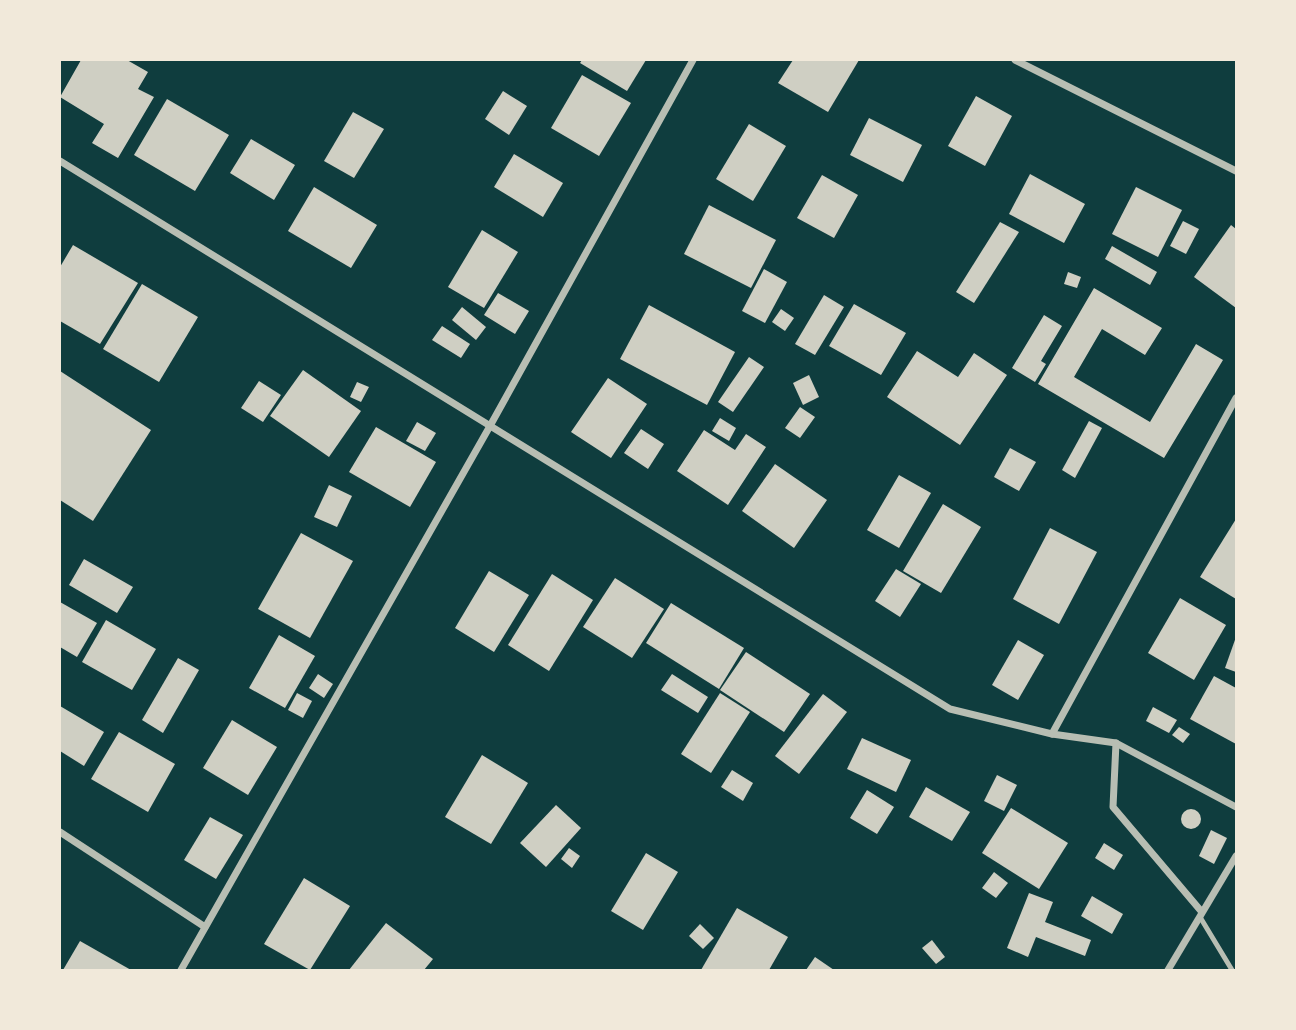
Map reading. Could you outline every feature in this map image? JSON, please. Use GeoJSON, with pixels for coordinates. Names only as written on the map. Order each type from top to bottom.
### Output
{"type":"FeatureCollection","features":[{"type":"Feature","properties":{"kind":"street"},"geometry":{"type":"LineString","coordinates":[[181,971],[490,426],[693,60]]}},
{"type":"Feature","properties":{"kind":"street"},"geometry":{"type":"LineString","coordinates":[[1015,60],[1237,171]]}},
{"type":"Feature","properties":{"kind":"street"},"geometry":{"type":"LineString","coordinates":[[60,160],[950,709],[1052,734],[1116,743],[1237,807]]}},
{"type":"Feature","properties":{"kind":"street"},"geometry":{"type":"LineString","coordinates":[[1052,734],[1237,398]]}},
{"type":"Feature","properties":{"kind":"street"},"geometry":{"type":"LineString","coordinates":[[1116,743],[1113,807],[1201,911]]}},
{"type":"Feature","properties":{"kind":"street"},"geometry":{"type":"LineString","coordinates":[[60,832],[205,927]]}},
{"type":"Feature","properties":{"kind":"street"},"geometry":{"type":"LineString","coordinates":[[1168,971],[1201,911],[1237,856]]}},
{"type":"Feature","properties":{"kind":"lane"},"geometry":{"type":"LineString","coordinates":[[1201,911],[1199,920],[1232,971]]}},
{"type":"Feature","properties":{"kind":"building"},"geometry":{"type":"Polygon","coordinates":[[[81,60],[127,60],[148,72],[138,89],[154,97],[118,158],[92,143],[104,124],[60,97],[81,60]]]}},
{"type":"Feature","properties":{"kind":"building"},"geometry":{"type":"Polygon","coordinates":[[[582,60],[646,60],[627,91],[580,63],[582,60]]]}},
{"type":"Feature","properties":{"kind":"building"},"geometry":{"type":"Polygon","coordinates":[[[793,60],[859,60],[828,112],[778,83],[793,60]]]}},
{"type":"Feature","properties":{"kind":"building"},"geometry":{"type":"Polygon","coordinates":[[[582,75],[631,103],[599,156],[551,128],[582,75]]]}},
{"type":"Feature","properties":{"kind":"building"},"geometry":{"type":"Polygon","coordinates":[[[503,91],[527,106],[509,135],[485,119],[503,91]]]}},
{"type":"Feature","properties":{"kind":"building"},"geometry":{"type":"Polygon","coordinates":[[[976,96],[1012,116],[985,166],[948,146],[976,96]]]}},
{"type":"Feature","properties":{"kind":"building"},"geometry":{"type":"Polygon","coordinates":[[[167,99],[229,135],[195,191],[134,155],[167,99]]]}},
{"type":"Feature","properties":{"kind":"building"},"geometry":{"type":"Polygon","coordinates":[[[353,112],[384,129],[354,178],[324,161],[353,112]]]}},
{"type":"Feature","properties":{"kind":"building"},"geometry":{"type":"Polygon","coordinates":[[[869,118],[922,145],[903,182],[850,155],[869,118]]]}},
{"type":"Feature","properties":{"kind":"building"},"geometry":{"type":"Polygon","coordinates":[[[749,124],[786,146],[753,201],[716,179],[749,124]]]}},
{"type":"Feature","properties":{"kind":"building"},"geometry":{"type":"Polygon","coordinates":[[[251,139],[295,165],[274,200],[230,173],[251,139]]]}},
{"type":"Feature","properties":{"kind":"building"},"geometry":{"type":"Polygon","coordinates":[[[514,154],[563,183],[543,217],[494,187],[514,154]]]}},
{"type":"Feature","properties":{"kind":"building"},"geometry":{"type":"Polygon","coordinates":[[[1030,174],[1085,204],[1064,243],[1009,214],[1030,174]]]}},
{"type":"Feature","properties":{"kind":"building"},"geometry":{"type":"Polygon","coordinates":[[[822,175],[858,195],[834,238],[797,218],[822,175]]]}},
{"type":"Feature","properties":{"kind":"building"},"geometry":{"type":"Polygon","coordinates":[[[314,187],[377,225],[351,268],[288,231],[314,187]]]}},
{"type":"Feature","properties":{"kind":"building"},"geometry":{"type":"Polygon","coordinates":[[[1136,187],[1182,210],[1158,257],[1112,234],[1136,187]]]}},
{"type":"Feature","properties":{"kind":"building"},"geometry":{"type":"Polygon","coordinates":[[[709,205],[776,240],[751,288],[684,254],[709,205]]]}},
{"type":"Feature","properties":{"kind":"building"},"geometry":{"type":"Polygon","coordinates":[[[1183,221],[1199,229],[1186,254],[1170,246],[1183,221]]]}},
{"type":"Feature","properties":{"kind":"building"},"geometry":{"type":"Polygon","coordinates":[[[1000,222],[1019,232],[974,303],[956,292],[1000,222]]]}},
{"type":"Feature","properties":{"kind":"building"},"geometry":{"type":"Polygon","coordinates":[[[1231,225],[1236,229],[1236,308],[1194,277],[1231,225]]]}},
{"type":"Feature","properties":{"kind":"building"},"geometry":{"type":"Polygon","coordinates":[[[482,230],[518,252],[484,308],[448,287],[482,230]]]}},
{"type":"Feature","properties":{"kind":"building"},"geometry":{"type":"Polygon","coordinates":[[[73,245],[138,283],[100,344],[60,321],[60,267],[73,245]]]}},
{"type":"Feature","properties":{"kind":"building"},"geometry":{"type":"Polygon","coordinates":[[[1112,246],[1157,272],[1150,285],[1105,259],[1112,246]]]}},
{"type":"Feature","properties":{"kind":"building"},"geometry":{"type":"Polygon","coordinates":[[[764,269],[787,282],[765,323],[742,311],[764,269]]]}},
{"type":"Feature","properties":{"kind":"building"},"geometry":{"type":"Polygon","coordinates":[[[1068,272],[1081,277],[1077,288],[1064,284],[1068,272]]]}},
{"type":"Feature","properties":{"kind":"building"},"geometry":{"type":"Polygon","coordinates":[[[142,284],[198,317],[159,382],[103,349],[142,284]]]}},
{"type":"Feature","properties":{"kind":"building"},"geometry":{"type":"Polygon","coordinates":[[[1094,288],[1162,328],[1145,355],[1102,329],[1074,377],[1150,422],[1196,344],[1223,360],[1164,458],[1038,384],[1094,288]]]}},
{"type":"Feature","properties":{"kind":"building"},"geometry":{"type":"Polygon","coordinates":[[[498,293],[529,311],[515,334],[484,315],[498,293]]]}},
{"type":"Feature","properties":{"kind":"building"},"geometry":{"type":"Polygon","coordinates":[[[824,295],[844,307],[815,355],[795,344],[824,295]]]}},
{"type":"Feature","properties":{"kind":"building"},"geometry":{"type":"Polygon","coordinates":[[[854,304],[906,333],[881,375],[829,346],[854,304]]]}},
{"type":"Feature","properties":{"kind":"building"},"geometry":{"type":"Polygon","coordinates":[[[649,305],[735,352],[707,405],[620,359],[649,305]]]}},
{"type":"Feature","properties":{"kind":"building"},"geometry":{"type":"Polygon","coordinates":[[[462,307],[486,327],[476,340],[452,320],[462,307]]]}},
{"type":"Feature","properties":{"kind":"building"},"geometry":{"type":"Polygon","coordinates":[[[781,309],[794,318],[785,331],[772,322],[781,309]]]}},
{"type":"Feature","properties":{"kind":"building"},"geometry":{"type":"Polygon","coordinates":[[[1044,315],[1062,326],[1041,361],[1046,364],[1035,382],[1012,368],[1044,315]]]}},
{"type":"Feature","properties":{"kind":"building"},"geometry":{"type":"Polygon","coordinates":[[[442,326],[470,344],[461,358],[432,340],[442,326]]]}},
{"type":"Feature","properties":{"kind":"building"},"geometry":{"type":"Polygon","coordinates":[[[917,351],[958,377],[974,353],[1007,375],[960,445],[887,397],[917,351]]]}},
{"type":"Feature","properties":{"kind":"building"},"geometry":{"type":"Polygon","coordinates":[[[749,357],[764,367],[733,412],[718,402],[749,357]]]}},
{"type":"Feature","properties":{"kind":"building"},"geometry":{"type":"Polygon","coordinates":[[[303,370],[361,411],[329,457],[270,416],[303,370]]]}},
{"type":"Feature","properties":{"kind":"building"},"geometry":{"type":"Polygon","coordinates":[[[60,371],[151,430],[93,521],[60,500],[60,371]]]}},
{"type":"Feature","properties":{"kind":"building"},"geometry":{"type":"Polygon","coordinates":[[[809,375],[819,397],[803,405],[793,383],[809,375]]]}},
{"type":"Feature","properties":{"kind":"building"},"geometry":{"type":"Polygon","coordinates":[[[608,378],[647,404],[611,458],[571,432],[608,378]]]}},
{"type":"Feature","properties":{"kind":"building"},"geometry":{"type":"Polygon","coordinates":[[[259,381],[281,395],[263,422],[241,408],[259,381]]]}},
{"type":"Feature","properties":{"kind":"building"},"geometry":{"type":"Polygon","coordinates":[[[357,382],[369,387],[361,402],[350,397],[357,382]]]}},
{"type":"Feature","properties":{"kind":"building"},"geometry":{"type":"Polygon","coordinates":[[[800,407],[815,417],[800,438],[785,428],[800,407]]]}},
{"type":"Feature","properties":{"kind":"building"},"geometry":{"type":"Polygon","coordinates":[[[720,418],[736,428],[729,441],[712,431],[720,418]]]}},
{"type":"Feature","properties":{"kind":"building"},"geometry":{"type":"Polygon","coordinates":[[[1089,421],[1102,428],[1075,478],[1062,470],[1089,421]]]}},
{"type":"Feature","properties":{"kind":"building"},"geometry":{"type":"Polygon","coordinates":[[[417,422],[436,433],[425,451],[406,441],[417,422]]]}},
{"type":"Feature","properties":{"kind":"building"},"geometry":{"type":"Polygon","coordinates":[[[376,427],[436,462],[410,507],[349,472],[376,427]]]}},
{"type":"Feature","properties":{"kind":"building"},"geometry":{"type":"Polygon","coordinates":[[[641,429],[664,444],[648,469],[624,453],[641,429]]]}},
{"type":"Feature","properties":{"kind":"building"},"geometry":{"type":"Polygon","coordinates":[[[704,430],[735,450],[746,434],[766,447],[728,505],[677,471],[704,430]]]}},
{"type":"Feature","properties":{"kind":"building"},"geometry":{"type":"Polygon","coordinates":[[[1010,448],[1036,462],[1019,491],[994,477],[1010,448]]]}},
{"type":"Feature","properties":{"kind":"building"},"geometry":{"type":"Polygon","coordinates":[[[775,464],[827,500],[794,548],[742,511],[775,464]]]}},
{"type":"Feature","properties":{"kind":"building"},"geometry":{"type":"Polygon","coordinates":[[[899,475],[931,493],[899,548],[867,530],[899,475]]]}},
{"type":"Feature","properties":{"kind":"building"},"geometry":{"type":"Polygon","coordinates":[[[329,485],[352,496],[337,527],[314,517],[329,485]]]}},
{"type":"Feature","properties":{"kind":"building"},"geometry":{"type":"Polygon","coordinates":[[[943,504],[981,527],[941,593],[903,571],[943,504]]]}},
{"type":"Feature","properties":{"kind":"building"},"geometry":{"type":"Polygon","coordinates":[[[1236,519],[1236,599],[1200,577],[1236,519]]]}},
{"type":"Feature","properties":{"kind":"building"},"geometry":{"type":"Polygon","coordinates":[[[1050,528],[1097,552],[1059,624],[1013,599],[1050,528]]]}},
{"type":"Feature","properties":{"kind":"building"},"geometry":{"type":"Polygon","coordinates":[[[301,533],[353,561],[310,638],[258,609],[301,533]]]}},
{"type":"Feature","properties":{"kind":"building"},"geometry":{"type":"Polygon","coordinates":[[[84,559],[133,587],[117,613],[69,585],[84,559]]]}},
{"type":"Feature","properties":{"kind":"building"},"geometry":{"type":"Polygon","coordinates":[[[896,569],[921,584],[900,617],[875,601],[896,569]]]}},
{"type":"Feature","properties":{"kind":"building"},"geometry":{"type":"Polygon","coordinates":[[[489,571],[529,595],[494,652],[455,628],[489,571]]]}},
{"type":"Feature","properties":{"kind":"building"},"geometry":{"type":"Polygon","coordinates":[[[552,574],[593,600],[549,671],[508,645],[552,574]]]}},
{"type":"Feature","properties":{"kind":"building"},"geometry":{"type":"Polygon","coordinates":[[[615,578],[664,609],[632,658],[583,627],[615,578]]]}},
{"type":"Feature","properties":{"kind":"building"},"geometry":{"type":"Polygon","coordinates":[[[1180,598],[1226,625],[1194,680],[1148,653],[1180,598]]]}},
{"type":"Feature","properties":{"kind":"building"},"geometry":{"type":"Polygon","coordinates":[[[60,602],[97,623],[77,657],[60,647],[60,602]]]}},
{"type":"Feature","properties":{"kind":"building"},"geometry":{"type":"Polygon","coordinates":[[[671,603],[744,648],[719,689],[646,643],[671,603]]]}},
{"type":"Feature","properties":{"kind":"building"},"geometry":{"type":"Polygon","coordinates":[[[106,620],[156,649],[132,690],[82,662],[106,620]]]}},
{"type":"Feature","properties":{"kind":"building"},"geometry":{"type":"Polygon","coordinates":[[[279,635],[315,656],[285,708],[249,688],[279,635]]]}},
{"type":"Feature","properties":{"kind":"building"},"geometry":{"type":"Polygon","coordinates":[[[1236,637],[1236,672],[1225,668],[1236,637]]]}},
{"type":"Feature","properties":{"kind":"building"},"geometry":{"type":"Polygon","coordinates":[[[1018,640],[1044,655],[1018,700],[992,685],[1018,640]]]}},
{"type":"Feature","properties":{"kind":"building"},"geometry":{"type":"Polygon","coordinates":[[[746,652],[810,694],[784,732],[720,690],[746,652]]]}},
{"type":"Feature","properties":{"kind":"building"},"geometry":{"type":"Polygon","coordinates":[[[178,658],[199,670],[163,733],[142,720],[178,658]]]}},
{"type":"Feature","properties":{"kind":"building"},"geometry":{"type":"Polygon","coordinates":[[[318,674],[333,684],[324,698],[309,688],[318,674]]]}},
{"type":"Feature","properties":{"kind":"building"},"geometry":{"type":"Polygon","coordinates":[[[672,674],[708,697],[698,713],[661,690],[672,674]]]}},
{"type":"Feature","properties":{"kind":"building"},"geometry":{"type":"Polygon","coordinates":[[[1214,676],[1236,688],[1236,744],[1190,719],[1214,676]]]}},
{"type":"Feature","properties":{"kind":"building"},"geometry":{"type":"Polygon","coordinates":[[[297,693],[312,701],[303,718],[288,710],[297,693]]]}},
{"type":"Feature","properties":{"kind":"building"},"geometry":{"type":"Polygon","coordinates":[[[720,693],[750,712],[711,773],[681,754],[720,693]]]}},
{"type":"Feature","properties":{"kind":"building"},"geometry":{"type":"Polygon","coordinates":[[[823,694],[847,712],[799,774],[775,756],[823,694]]]}},
{"type":"Feature","properties":{"kind":"building"},"geometry":{"type":"Polygon","coordinates":[[[60,706],[104,732],[84,766],[60,751],[60,706]]]}},
{"type":"Feature","properties":{"kind":"building"},"geometry":{"type":"Polygon","coordinates":[[[1153,707],[1177,720],[1169,733],[1146,721],[1153,707]]]}},
{"type":"Feature","properties":{"kind":"building"},"geometry":{"type":"Polygon","coordinates":[[[232,720],[277,747],[248,795],[203,768],[232,720]]]}},
{"type":"Feature","properties":{"kind":"building"},"geometry":{"type":"Polygon","coordinates":[[[1179,727],[1190,734],[1183,743],[1172,735],[1179,727]]]}},
{"type":"Feature","properties":{"kind":"building"},"geometry":{"type":"Polygon","coordinates":[[[119,732],[175,764],[148,812],[91,779],[119,732]]]}},
{"type":"Feature","properties":{"kind":"building"},"geometry":{"type":"Polygon","coordinates":[[[862,738],[911,760],[896,792],[847,769],[862,738]]]}},
{"type":"Feature","properties":{"kind":"building"},"geometry":{"type":"Polygon","coordinates":[[[482,755],[528,783],[491,844],[445,817],[482,755]]]}},
{"type":"Feature","properties":{"kind":"building"},"geometry":{"type":"Polygon","coordinates":[[[732,770],[753,783],[743,801],[721,787],[732,770]]]}},
{"type":"Feature","properties":{"kind":"building"},"geometry":{"type":"Polygon","coordinates":[[[997,775],[1017,785],[1004,811],[984,801],[997,775]]]}},
{"type":"Feature","properties":{"kind":"building"},"geometry":{"type":"Polygon","coordinates":[[[926,787],[970,812],[952,841],[909,817],[926,787]]]}},
{"type":"Feature","properties":{"kind":"building"},"geometry":{"type":"Polygon","coordinates":[[[867,790],[894,807],[877,834],[850,818],[867,790]]]}},
{"type":"Feature","properties":{"kind":"building"},"geometry":{"type":"Polygon","coordinates":[[[556,805],[581,828],[546,867],[520,843],[556,805]]]}},
{"type":"Feature","properties":{"kind":"building"},"geometry":{"type":"Polygon","coordinates":[[[1011,808],[1068,843],[1039,889],[982,853],[1011,808]]]}},
{"type":"Feature","properties":{"kind":"building"},"geometry":{"type":"Polygon","coordinates":[[[1191,809],[1198,812],[1201,819],[1198,826],[1191,829],[1184,826],[1181,819],[1184,812],[1191,809]]]}},
{"type":"Feature","properties":{"kind":"building"},"geometry":{"type":"Polygon","coordinates":[[[210,817],[243,835],[216,879],[184,860],[210,817]]]}},
{"type":"Feature","properties":{"kind":"building"},"geometry":{"type":"Polygon","coordinates":[[[1211,830],[1227,838],[1214,864],[1199,856],[1211,830]]]}},
{"type":"Feature","properties":{"kind":"building"},"geometry":{"type":"Polygon","coordinates":[[[1104,843],[1123,855],[1114,870],[1095,858],[1104,843]]]}},
{"type":"Feature","properties":{"kind":"building"},"geometry":{"type":"Polygon","coordinates":[[[569,848],[580,856],[572,868],[561,859],[569,848]]]}},
{"type":"Feature","properties":{"kind":"building"},"geometry":{"type":"Polygon","coordinates":[[[646,853],[678,872],[643,930],[611,911],[646,853]]]}},
{"type":"Feature","properties":{"kind":"building"},"geometry":{"type":"Polygon","coordinates":[[[994,872],[1008,883],[996,898],[982,888],[994,872]]]}},
{"type":"Feature","properties":{"kind":"building"},"geometry":{"type":"Polygon","coordinates":[[[304,878],[350,906],[310,970],[264,944],[304,878]]]}},
{"type":"Feature","properties":{"kind":"building"},"geometry":{"type":"Polygon","coordinates":[[[1029,893],[1053,902],[1045,922],[1091,940],[1085,956],[1036,937],[1028,957],[1007,948],[1029,893]]]}},
{"type":"Feature","properties":{"kind":"building"},"geometry":{"type":"Polygon","coordinates":[[[1092,896],[1123,914],[1112,934],[1081,916],[1092,896]]]}},
{"type":"Feature","properties":{"kind":"building"},"geometry":{"type":"Polygon","coordinates":[[[737,908],[788,937],[769,970],[701,970],[737,908]]]}},
{"type":"Feature","properties":{"kind":"building"},"geometry":{"type":"Polygon","coordinates":[[[386,923],[433,959],[424,970],[349,970],[386,923]]]}},
{"type":"Feature","properties":{"kind":"building"},"geometry":{"type":"Polygon","coordinates":[[[700,924],[714,938],[703,949],[689,936],[700,924]]]}},
{"type":"Feature","properties":{"kind":"building"},"geometry":{"type":"Polygon","coordinates":[[[932,940],[945,957],[936,964],[922,948],[932,940]]]}},
{"type":"Feature","properties":{"kind":"building"},"geometry":{"type":"Polygon","coordinates":[[[80,941],[131,970],[63,970],[80,941]]]}},
{"type":"Feature","properties":{"kind":"building"},"geometry":{"type":"Polygon","coordinates":[[[815,957],[834,970],[806,970],[815,957]]]}}]}
